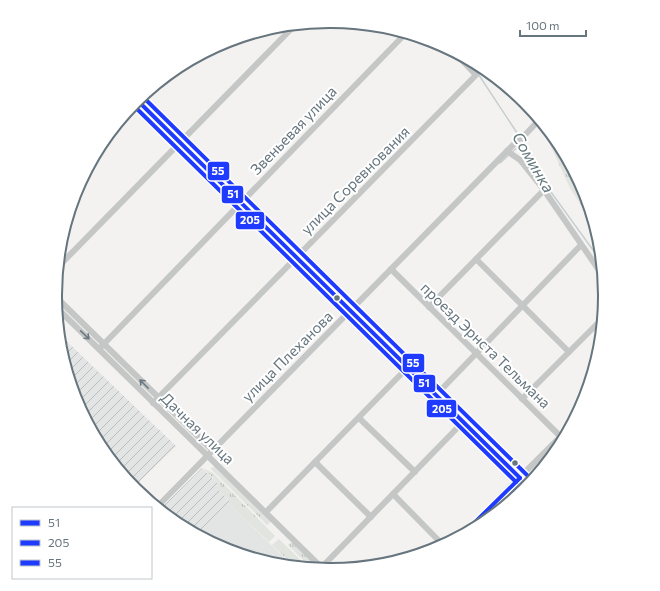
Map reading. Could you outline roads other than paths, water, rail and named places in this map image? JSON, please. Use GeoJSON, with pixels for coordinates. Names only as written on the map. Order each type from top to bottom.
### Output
{"type":"FeatureCollection","features":[{"type":"Feature","properties":{"kind":"main road"},"geometry":{"type":"LineString","coordinates":[[142,105],[523,481]]}},
{"type":"Feature","properties":{"kind":"street"},"geometry":{"type":"LineString","coordinates":[[65,260],[289,31]]}},
{"type":"Feature","properties":{"kind":"street","name":"Звеньевая улица"},"geometry":{"type":"LineString","coordinates":[[101,346],[401,38]]}},
{"type":"Feature","properties":{"kind":"street","name":"улица Соревнования"},"geometry":{"type":"LineString","coordinates":[[154,403],[474,78],[476,75],[467,66]]}},
{"type":"Feature","properties":{"kind":"street","name":"улица Плеханова"},"geometry":{"type":"LineString","coordinates":[[161,503],[535,124]]}},
{"type":"Feature","properties":{"kind":"street"},"geometry":{"type":"LineString","coordinates":[[507,151],[520,160],[544,190],[596,265]]}},
{"type":"Feature","properties":{"kind":"street"},"geometry":{"type":"LineString","coordinates":[[429,307],[544,190]]}},
{"type":"Feature","properties":{"kind":"street"},"geometry":{"type":"LineString","coordinates":[[436,395],[581,245]]}},
{"type":"Feature","properties":{"kind":"street"},"geometry":{"type":"LineString","coordinates":[[476,259],[569,352]]}},
{"type":"Feature","properties":{"kind":"street","name":"проезд Эрнста Тельмана"},"geometry":{"type":"LineString","coordinates":[[391,269],[559,434]]}},
{"type":"Feature","properties":{"kind":"street","name":"Дачная улица"},"geometry":{"type":"LineString","coordinates":[[62,303],[154,403],[316,562]]}},
{"type":"Feature","properties":{"kind":"street","name":"Дачная улица"},"geometry":{"type":"LineString","coordinates":[[63,313],[159,398],[212,450]]}},
{"type":"Feature","properties":{"kind":"street"},"geometry":{"type":"LineString","coordinates":[[522,399],[596,325]]}},
{"type":"Feature","properties":{"kind":"street"},"geometry":{"type":"LineString","coordinates":[[266,512],[408,367]]}},
{"type":"Feature","properties":{"kind":"street"},"geometry":{"type":"LineString","coordinates":[[359,418],[415,472]]}},
{"type":"Feature","properties":{"kind":"street"},"geometry":{"type":"LineString","coordinates":[[327,563],[463,422]]}},
{"type":"Feature","properties":{"kind":"street"},"geometry":{"type":"LineString","coordinates":[[492,508],[545,453]]}},
{"type":"Feature","properties":{"kind":"street"},"geometry":{"type":"LineString","coordinates":[[315,462],[371,517]]}},
{"type":"Feature","properties":{"kind":"street"},"geometry":{"type":"LineString","coordinates":[[393,494],[438,540]]}},
{"type":"Feature","properties":{"kind":"waterway","name":"Соминка"},"geometry":{"type":"LineString","coordinates":[[477,72],[523,142],[530,158],[548,188],[593,250]]}},
{"type":"Feature","properties":{"kind":"waterway"},"geometry":{"type":"LineString","coordinates":[[512,152],[523,143]]}},
{"type":"Feature","properties":{"kind":"waterway"},"geometry":{"type":"LineString","coordinates":[[500,163],[509,155]]}}]}
